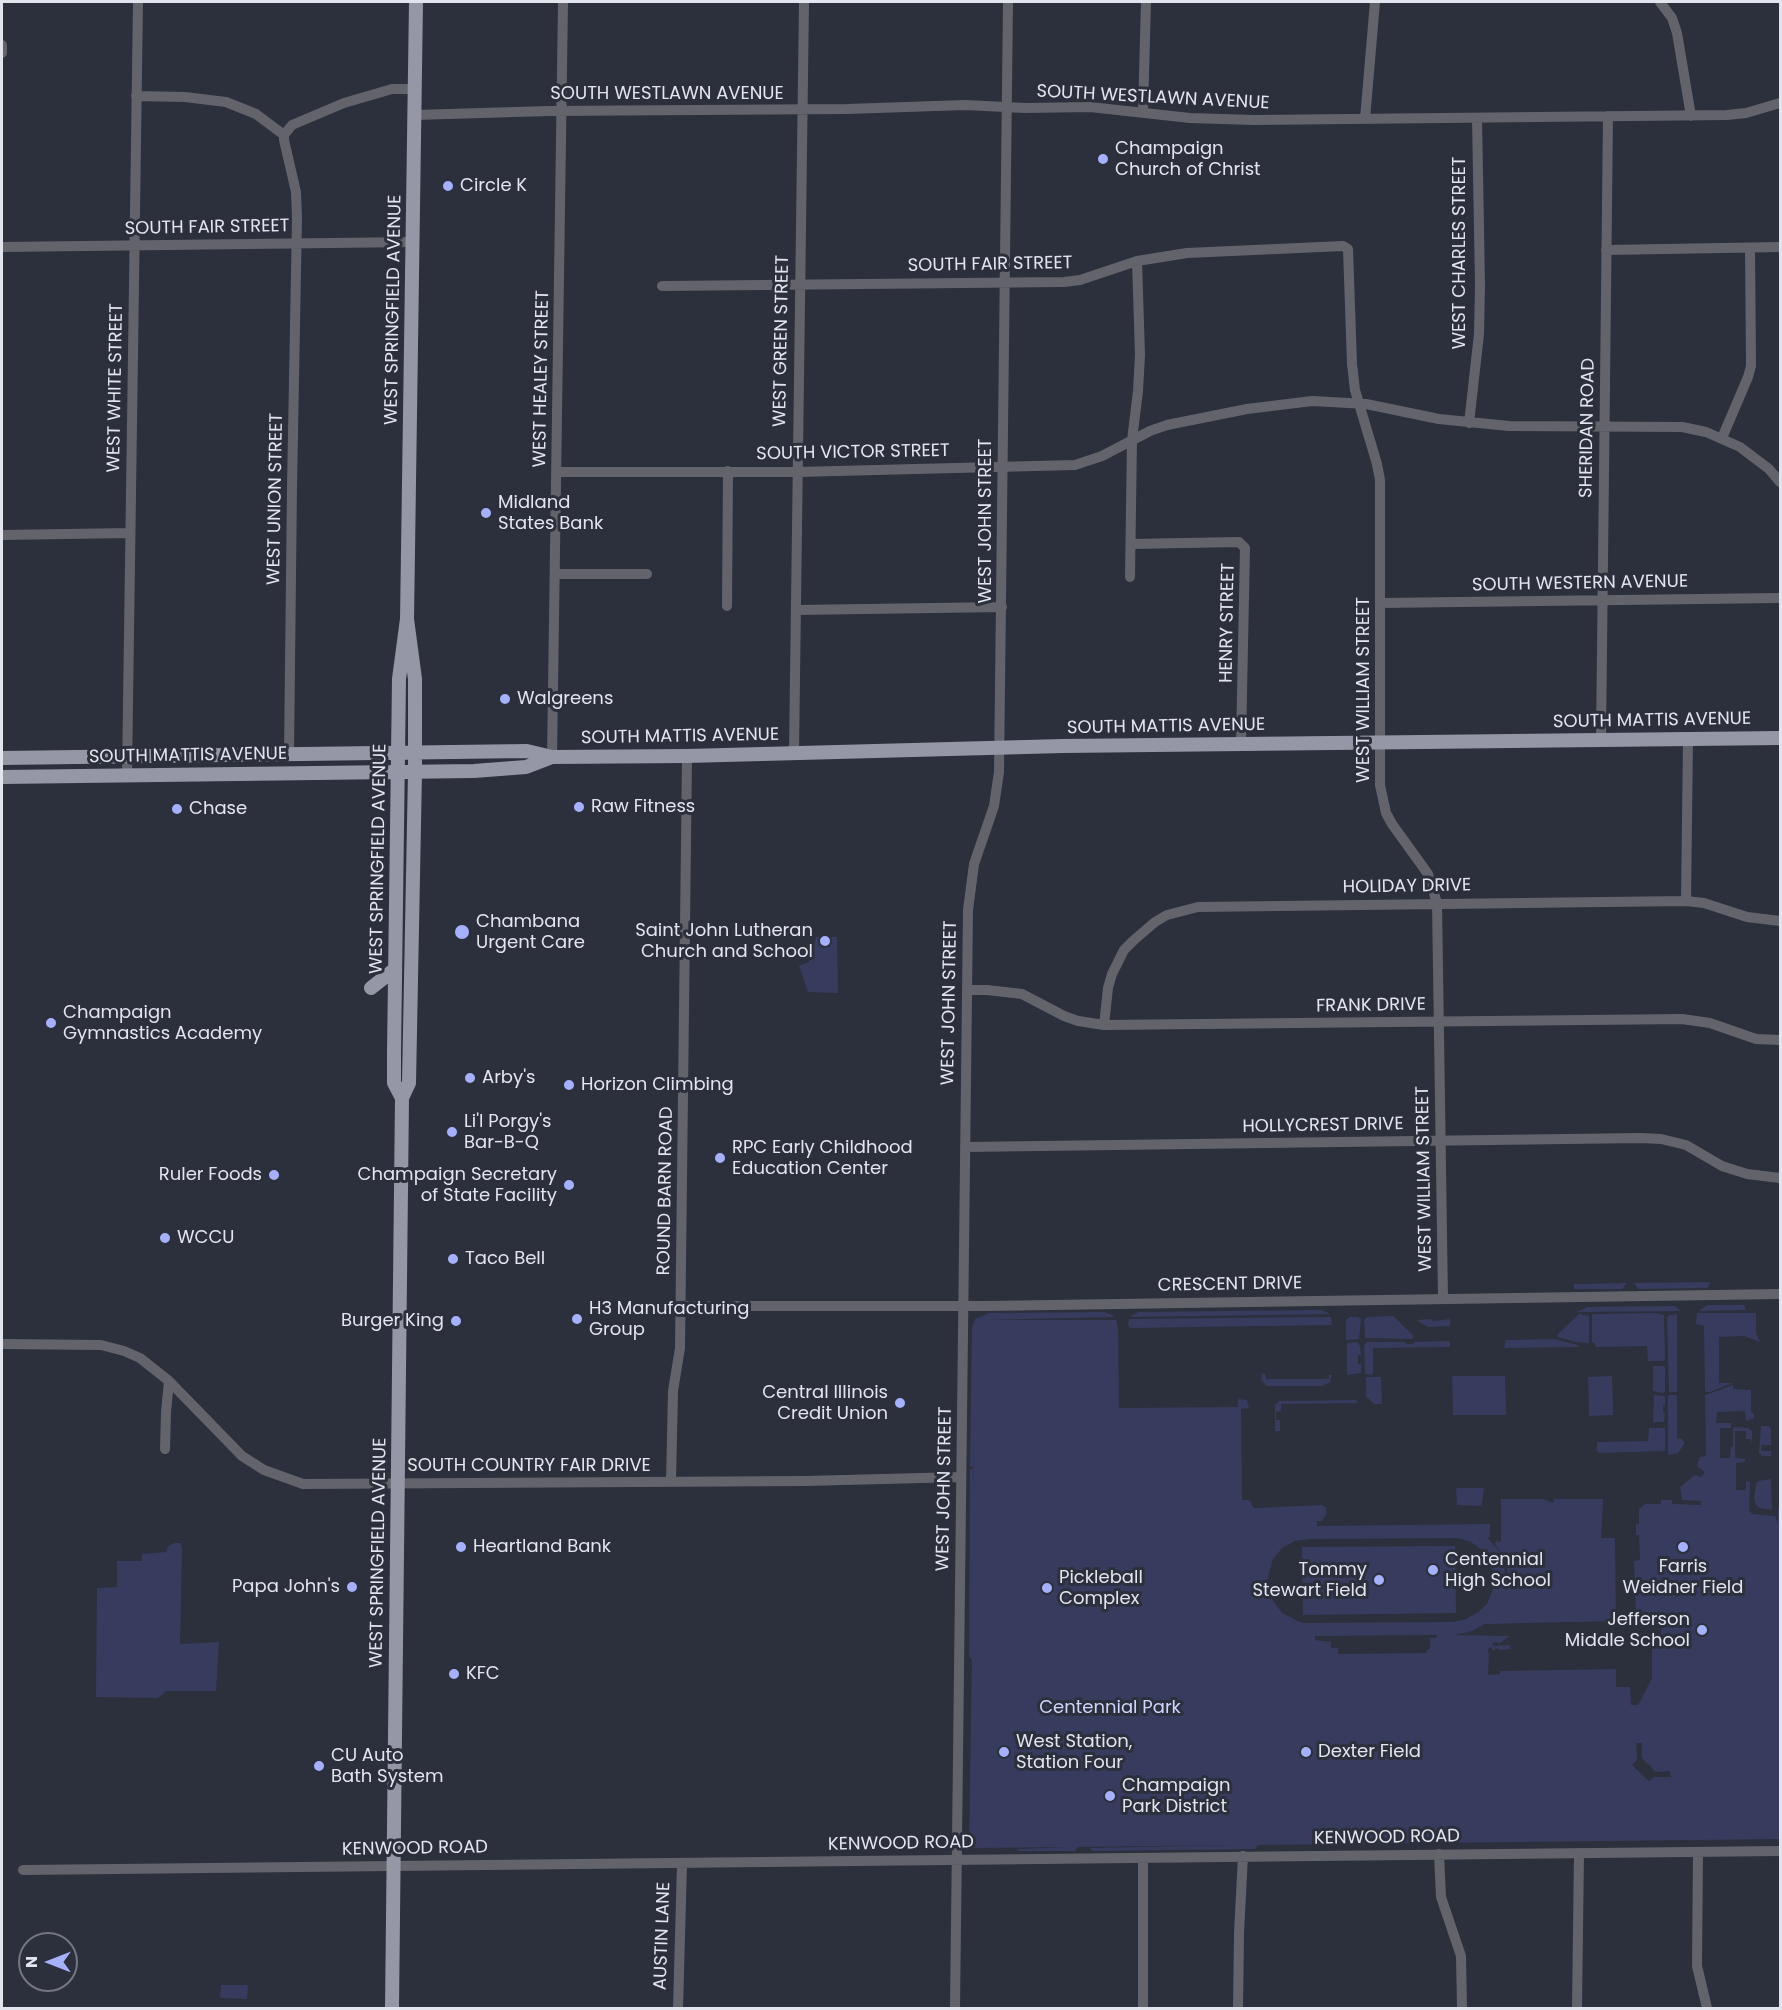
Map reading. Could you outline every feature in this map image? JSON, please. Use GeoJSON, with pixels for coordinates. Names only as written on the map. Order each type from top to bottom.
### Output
{"type":"FeatureCollection","features":[{"type":"Feature","properties":{"kind":"main road","name":"WEST SPRINGFIELD AVENUE"},"geometry":{"type":"LineString","coordinates":[[402,1098],[394,1083],[395,969],[399,679],[407,619],[416,2]]}},
{"type":"Feature","properties":{"kind":"main road","name":"WEST SPRINGFIELD AVENUE"},"geometry":{"type":"LineString","coordinates":[[392,2008],[402,1098],[409,1083],[415,772],[415,679],[407,619]]}},
{"type":"Feature","properties":{"kind":"main road","name":"SOUTH MATTIS AVENUE"},"geometry":{"type":"LineString","coordinates":[[2,759],[415,752],[527,752],[552,757],[687,756],[1241,744],[1780,738]]}},
{"type":"Feature","properties":{"kind":"main road","name":"SOUTH MATTIS AVENUE"},"geometry":{"type":"LineString","coordinates":[[2,777],[415,772],[526,767],[552,757]]}},
{"type":"Feature","properties":{"kind":"main road"},"geometry":{"type":"LineString","coordinates":[[371,988],[395,969]]}},
{"type":"Feature","properties":{"kind":"street","name":"WEST WHITE STREET"},"geometry":{"type":"LineString","coordinates":[[127,774],[138,2]]}},
{"type":"Feature","properties":{"kind":"street","name":"WEST HEALEY STREET"},"geometry":{"type":"LineString","coordinates":[[552,757],[563,2]]}},
{"type":"Feature","properties":{"kind":"street","name":"WEST GREEN STREET"},"geometry":{"type":"LineString","coordinates":[[794,753],[804,2]]}},
{"type":"Feature","properties":{"kind":"street","name":"WEST JOHN STREET"},"geometry":{"type":"LineString","coordinates":[[955,2008],[967,990],[970,885],[978,848],[994,806],[998,786],[1000,748],[1008,2]]}},
{"type":"Feature","properties":{"kind":"street"},"geometry":{"type":"LineString","coordinates":[[1143,112],[1146,2]]}},
{"type":"Feature","properties":{"kind":"street"},"geometry":{"type":"LineString","coordinates":[[1365,119],[1375,2]]}},
{"type":"Feature","properties":{"kind":"street"},"geometry":{"type":"LineString","coordinates":[[1660,2],[1672,18],[1677,33],[1691,116]]}},
{"type":"Feature","properties":{"kind":"street"},"geometry":{"type":"LineString","coordinates":[[2,45],[2,53]]}},
{"type":"Feature","properties":{"kind":"street"},"geometry":{"type":"LineString","coordinates":[[136,96],[226,102],[256,114],[284,135],[292,125],[344,103],[392,89],[415,89]]}},
{"type":"Feature","properties":{"kind":"street","name":"SOUTH WESTLAWN AVENUE"},"geometry":{"type":"LineString","coordinates":[[415,115],[965,105],[1090,107],[1222,120],[1365,119],[1691,116],[1746,113],[1780,103]]}},
{"type":"Feature","properties":{"kind":"street","name":"SHERIDAN ROAD"},"geometry":{"type":"LineString","coordinates":[[1601,740],[1608,116]]}},
{"type":"Feature","properties":{"kind":"street","name":"WEST CHARLES STREET"},"geometry":{"type":"LineString","coordinates":[[1469,423],[1479,324],[1477,118]]}},
{"type":"Feature","properties":{"kind":"street","name":"WEST UNION STREET"},"geometry":{"type":"LineString","coordinates":[[284,135],[296,192],[290,755]]}},
{"type":"Feature","properties":{"kind":"street","name":"SOUTH FAIR STREET"},"geometry":{"type":"LineString","coordinates":[[2,247],[413,242]]}},
{"type":"Feature","properties":{"kind":"street","name":"SOUTH FAIR STREET"},"geometry":{"type":"LineString","coordinates":[[662,286],[1080,280],[1137,261],[1187,253],[1342,246],[1349,251]]}},
{"type":"Feature","properties":{"kind":"street"},"geometry":{"type":"LineString","coordinates":[[1722,438],[1751,366],[1750,248]]}},
{"type":"Feature","properties":{"kind":"street"},"geometry":{"type":"LineString","coordinates":[[1606,250],[1780,248]]}},
{"type":"Feature","properties":{"kind":"street","name":"WEST WILLIAM STREET"},"geometry":{"type":"LineString","coordinates":[[1349,251],[1352,364],[1359,403],[1380,480],[1380,785],[1386,813],[1428,874],[1437,903],[1443,1298]]}},
{"type":"Feature","properties":{"kind":"street"},"geometry":{"type":"LineString","coordinates":[[1130,578],[1132,440],[1140,355],[1137,261]]}},
{"type":"Feature","properties":{"kind":"street","name":"SOUTH VICTOR STREET"},"geometry":{"type":"LineString","coordinates":[[557,472],[797,472],[1075,465],[1102,456],[1150,430],[1167,425],[1247,409],[1312,401],[1359,403],[1469,423],[1509,426],[1682,427],[1722,438],[1750,454],[1780,482]]}},
{"type":"Feature","properties":{"kind":"street"},"geometry":{"type":"LineString","coordinates":[[727,606],[728,471]]}},
{"type":"Feature","properties":{"kind":"street"},"geometry":{"type":"LineString","coordinates":[[2,535],[130,533]]}},
{"type":"Feature","properties":{"kind":"street","name":"HENRY STREET"},"geometry":{"type":"LineString","coordinates":[[1131,544],[1239,542],[1245,548],[1241,744]]}},
{"type":"Feature","properties":{"kind":"street"},"geometry":{"type":"LineString","coordinates":[[555,574],[647,574]]}},
{"type":"Feature","properties":{"kind":"street","name":"SOUTH WESTERN AVENUE"},"geometry":{"type":"LineString","coordinates":[[1380,603],[1780,598]]}},
{"type":"Feature","properties":{"kind":"street"},"geometry":{"type":"LineString","coordinates":[[796,609],[1002,607]]}},
{"type":"Feature","properties":{"kind":"street"},"geometry":{"type":"LineString","coordinates":[[1686,901],[1688,739]]}},
{"type":"Feature","properties":{"kind":"street","name":"ROUND BARN ROAD"},"geometry":{"type":"LineString","coordinates":[[671,1482],[673,1391],[680,1348],[681,1306],[687,756]]}},
{"type":"Feature","properties":{"kind":"street","name":"HOLIDAY DRIVE"},"geometry":{"type":"LineString","coordinates":[[1104,1026],[1108,988],[1117,962],[1134,940],[1155,922],[1184,909],[1218,906],[1686,901],[1704,903],[1747,917],[1780,921]]}},
{"type":"Feature","properties":{"kind":"street","name":"FRANK DRIVE"},"geometry":{"type":"LineString","coordinates":[[967,990],[1009,991],[1022,994],[1078,1021],[1104,1026],[1682,1019],[1710,1023],[1746,1037],[1780,1040]]}},
{"type":"Feature","properties":{"kind":"street","name":"HOLLYCREST DRIVE"},"geometry":{"type":"LineString","coordinates":[[965,1147],[1641,1138],[1661,1139],[1686,1145],[1733,1170],[1780,1178]]}},
{"type":"Feature","properties":{"kind":"street","name":"CRESCENT DRIVE"},"geometry":{"type":"LineString","coordinates":[[681,1306],[963,1305],[1780,1294]]}},
{"type":"Feature","properties":{"kind":"street","name":"SOUTH COUNTRY FAIR DRIVE"},"geometry":{"type":"LineString","coordinates":[[2,1344],[75,1343],[113,1347],[140,1358],[169,1381],[242,1456],[264,1470],[303,1484],[671,1482],[961,1477]]}},
{"type":"Feature","properties":{"kind":"street"},"geometry":{"type":"LineString","coordinates":[[165,1449],[169,1381]]}},
{"type":"Feature","properties":{"kind":"street","name":"KENWOOD ROAD"},"geometry":{"type":"LineString","coordinates":[[23,1870],[1780,1851]]}},
{"type":"Feature","properties":{"kind":"street"},"geometry":{"type":"LineString","coordinates":[[1698,1852],[1697,1966],[1707,2008]]}},
{"type":"Feature","properties":{"kind":"street"},"geometry":{"type":"LineString","coordinates":[[1576,2008],[1579,1853]]}},
{"type":"Feature","properties":{"kind":"street"},"geometry":{"type":"LineString","coordinates":[[1439,1854],[1438,1882],[1441,1897],[1461,1956],[1462,2008]]}},
{"type":"Feature","properties":{"kind":"street"},"geometry":{"type":"LineString","coordinates":[[1238,2008],[1243,1857]]}},
{"type":"Feature","properties":{"kind":"street"},"geometry":{"type":"LineString","coordinates":[[1143,1858],[1143,2008]]}},
{"type":"Feature","properties":{"kind":"street","name":"AUSTIN LANE"},"geometry":{"type":"LineString","coordinates":[[678,2008],[682,1864]]}},
{"type":"Feature","properties":{"kind":"green space"},"geometry":{"type":"Polygon","coordinates":[[[816,937],[837,937],[838,993],[808,992],[799,966],[809,962],[816,937]]]}},
{"type":"Feature","properties":{"kind":"green space"},"geometry":{"type":"Polygon","coordinates":[[[1710,1282],[1708,1288],[1638,1289],[1634,1283],[1710,1282]]]}},
{"type":"Feature","properties":{"kind":"green space"},"geometry":{"type":"Polygon","coordinates":[[[1627,1283],[1622,1289],[1574,1289],[1574,1284],[1627,1283]]]}},
{"type":"Feature","properties":{"kind":"green space"},"geometry":{"type":"Polygon","coordinates":[[[1707,1305],[1744,1305],[1746,1310],[1699,1311],[1707,1305]]]}},
{"type":"Feature","properties":{"kind":"green space"},"geometry":{"type":"Polygon","coordinates":[[[1675,1306],[1681,1311],[1576,1312],[1588,1307],[1675,1306]]]}},
{"type":"Feature","properties":{"kind":"green space"},"geometry":{"type":"Polygon","coordinates":[[[1322,1310],[1330,1314],[1130,1317],[1138,1312],[1322,1310]]]}},
{"type":"Feature","properties":{"kind":"green space","name":"Centennial Park"},"geometry":{"type":"Polygon","coordinates":[[[1104,1312],[1112,1315],[1114,1317],[985,1320],[1116,1320],[1119,1408],[1238,1407],[1238,1399],[1247,1400],[1249,1408],[1241,1409],[1242,1500],[1249,1500],[1254,1508],[1322,1505],[1326,1508],[1326,1514],[1322,1521],[1317,1521],[1317,1526],[1490,1524],[1490,1537],[1487,1537],[1499,1551],[1503,1560],[1507,1584],[1505,1559],[1495,1544],[1496,1540],[1499,1543],[1501,1540],[1501,1499],[1544,1499],[1553,1503],[1554,1499],[1603,1499],[1601,1538],[1615,1538],[1616,1621],[1485,1624],[1472,1631],[1455,1635],[1510,1636],[1498,1644],[1498,1642],[1492,1643],[1494,1646],[1509,1645],[1511,1649],[1496,1648],[1493,1651],[1491,1647],[1488,1649],[1488,1675],[1500,1674],[1500,1671],[1616,1669],[1616,1687],[1630,1687],[1631,1705],[1638,1705],[1652,1678],[1652,1641],[1661,1640],[1661,1618],[1636,1617],[1634,1561],[1640,1560],[1639,1535],[1636,1535],[1639,1509],[1645,1504],[1661,1504],[1661,1500],[1672,1500],[1672,1504],[1701,1505],[1701,1501],[1682,1500],[1680,1487],[1692,1477],[1696,1475],[1701,1477],[1705,1472],[1698,1467],[1698,1463],[1700,1457],[1706,1456],[1705,1395],[1733,1385],[1733,1389],[1751,1390],[1751,1412],[1754,1418],[1746,1421],[1745,1411],[1717,1412],[1716,1423],[1731,1423],[1731,1428],[1720,1428],[1720,1458],[1730,1458],[1731,1447],[1733,1447],[1733,1427],[1748,1428],[1752,1431],[1752,1444],[1751,1439],[1746,1439],[1746,1431],[1735,1431],[1735,1458],[1745,1459],[1745,1462],[1736,1463],[1736,1490],[1746,1490],[1746,1481],[1750,1482],[1749,1510],[1752,1514],[1775,1516],[1778,1524],[1778,1508],[1780,1508],[1780,1839],[1258,1845],[1255,1849],[1093,1851],[1089,1848],[1237,1845],[1078,1847],[1075,1851],[1019,1851],[1017,1849],[1071,1847],[969,1848],[972,1660],[969,1656],[970,1469],[973,1469],[973,1496],[974,1435],[973,1467],[970,1466],[972,1328],[975,1319],[989,1313],[1104,1312]],[[1458,1538],[1295,1541],[1282,1548],[1273,1559],[1267,1581],[1269,1595],[1282,1613],[1302,1623],[1453,1622],[1466,1619],[1487,1604],[1494,1579],[1492,1566],[1482,1550],[1471,1542],[1458,1538]],[[1437,1635],[1315,1636],[1315,1640],[1331,1642],[1331,1648],[1338,1648],[1338,1654],[1427,1653],[1430,1649],[1430,1638],[1436,1638],[1437,1635]],[[1636,1743],[1637,1760],[1632,1765],[1649,1781],[1654,1777],[1671,1777],[1670,1771],[1656,1772],[1642,1758],[1642,1743],[1636,1743]]]}},
{"type":"Feature","properties":{"kind":"green space"},"geometry":{"type":"Polygon","coordinates":[[[1654,1313],[1664,1315],[1665,1359],[1663,1361],[1648,1361],[1647,1346],[1596,1347],[1592,1342],[1593,1314],[1654,1313]]]}},
{"type":"Feature","properties":{"kind":"green space"},"geometry":{"type":"Polygon","coordinates":[[[1697,1313],[1756,1313],[1756,1333],[1760,1342],[1744,1336],[1719,1337],[1719,1383],[1732,1383],[1710,1392],[1705,1392],[1704,1326],[1696,1324],[1697,1313]]]}},
{"type":"Feature","properties":{"kind":"green space"},"geometry":{"type":"Polygon","coordinates":[[[1579,1314],[1589,1316],[1589,1343],[1557,1337],[1558,1334],[1579,1314]]]}},
{"type":"Feature","properties":{"kind":"green space"},"geometry":{"type":"Polygon","coordinates":[[[1677,1314],[1677,1392],[1669,1392],[1667,1318],[1669,1315],[1677,1314]]]}},
{"type":"Feature","properties":{"kind":"green space"},"geometry":{"type":"Polygon","coordinates":[[[1393,1316],[1413,1335],[1413,1339],[1365,1338],[1364,1320],[1367,1317],[1393,1316]]]}},
{"type":"Feature","properties":{"kind":"green space"},"geometry":{"type":"Polygon","coordinates":[[[1331,1317],[1332,1325],[1130,1328],[1128,1325],[1129,1319],[1331,1317]]]}},
{"type":"Feature","properties":{"kind":"green space"},"geometry":{"type":"Polygon","coordinates":[[[1350,1317],[1361,1319],[1359,1339],[1346,1340],[1346,1320],[1350,1317]]]}},
{"type":"Feature","properties":{"kind":"green space"},"geometry":{"type":"Polygon","coordinates":[[[1432,1319],[1433,1321],[1450,1319],[1450,1326],[1428,1327],[1416,1320],[1432,1319]]]}},
{"type":"Feature","properties":{"kind":"green space"},"geometry":{"type":"Polygon","coordinates":[[[1554,1339],[1578,1345],[1578,1347],[1504,1348],[1506,1340],[1554,1339]]]}},
{"type":"Feature","properties":{"kind":"green space"},"geometry":{"type":"Polygon","coordinates":[[[1448,1341],[1450,1347],[1373,1348],[1373,1373],[1365,1374],[1364,1345],[1367,1342],[1414,1344],[1414,1342],[1448,1341]]]}},
{"type":"Feature","properties":{"kind":"green space"},"geometry":{"type":"Polygon","coordinates":[[[1357,1342],[1360,1346],[1361,1355],[1358,1355],[1358,1364],[1361,1364],[1361,1373],[1347,1375],[1347,1343],[1357,1342]]]}},
{"type":"Feature","properties":{"kind":"green space"},"geometry":{"type":"Polygon","coordinates":[[[1653,1366],[1665,1367],[1665,1391],[1663,1393],[1653,1391],[1653,1366]]]}},
{"type":"Feature","properties":{"kind":"green space"},"geometry":{"type":"Polygon","coordinates":[[[1262,1373],[1265,1374],[1266,1379],[1329,1379],[1329,1375],[1332,1375],[1330,1382],[1322,1386],[1267,1386],[1261,1380],[1262,1373]]]}},
{"type":"Feature","properties":{"kind":"green space"},"geometry":{"type":"Polygon","coordinates":[[[1452,1376],[1505,1376],[1506,1415],[1453,1415],[1452,1376]]]}},
{"type":"Feature","properties":{"kind":"green space"},"geometry":{"type":"Polygon","coordinates":[[[1612,1376],[1613,1415],[1589,1416],[1588,1377],[1612,1376]]]}},
{"type":"Feature","properties":{"kind":"green space"},"geometry":{"type":"Polygon","coordinates":[[[1366,1377],[1381,1377],[1382,1404],[1374,1404],[1366,1396],[1366,1377]]]}},
{"type":"Feature","properties":{"kind":"green space"},"geometry":{"type":"Polygon","coordinates":[[[1654,1395],[1665,1396],[1664,1422],[1653,1422],[1654,1395]]]}},
{"type":"Feature","properties":{"kind":"green space"},"geometry":{"type":"Polygon","coordinates":[[[1677,1395],[1677,1438],[1682,1439],[1685,1443],[1678,1453],[1668,1455],[1668,1397],[1677,1395]]]}},
{"type":"Feature","properties":{"kind":"green space"},"geometry":{"type":"Polygon","coordinates":[[[1356,1400],[1359,1403],[1281,1404],[1281,1411],[1276,1412],[1276,1420],[1280,1420],[1280,1431],[1275,1431],[1275,1405],[1279,1401],[1356,1400]]]}},
{"type":"Feature","properties":{"kind":"green space"},"geometry":{"type":"Polygon","coordinates":[[[1761,1426],[1768,1426],[1771,1429],[1771,1445],[1762,1445],[1761,1451],[1771,1451],[1771,1456],[1762,1456],[1759,1453],[1761,1426]]]}},
{"type":"Feature","properties":{"kind":"green space"},"geometry":{"type":"Polygon","coordinates":[[[1649,1428],[1665,1428],[1665,1451],[1599,1453],[1597,1451],[1597,1442],[1648,1441],[1649,1428]]]}},
{"type":"Feature","properties":{"kind":"green space"},"geometry":{"type":"Polygon","coordinates":[[[1771,1479],[1772,1510],[1760,1508],[1756,1505],[1754,1498],[1756,1484],[1758,1481],[1771,1479]]]}},
{"type":"Feature","properties":{"kind":"green space"},"geometry":{"type":"Polygon","coordinates":[[[1456,1488],[1484,1488],[1481,1506],[1457,1505],[1456,1488]]]}},
{"type":"Feature","properties":{"kind":"green space"},"geometry":{"type":"Polygon","coordinates":[[[181,1543],[182,1550],[180,1644],[219,1642],[216,1691],[166,1691],[158,1698],[96,1697],[97,1588],[117,1587],[117,1561],[142,1561],[142,1554],[166,1552],[168,1546],[181,1543]]]}},
{"type":"Feature","properties":{"kind":"green space","name":"Tommy Stewart Field"},"geometry":{"type":"Polygon","coordinates":[[[1455,1546],[1456,1613],[1303,1615],[1302,1547],[1455,1546]]]}},
{"type":"Feature","properties":{"kind":"green space"},"geometry":{"type":"Polygon","coordinates":[[[221,1985],[248,1985],[247,1999],[220,1998],[221,1985]]]}},
{"type":"Feature","properties":{"kind":"place","name":"Champaign Church of Christ"},"geometry":{"type":"Point","coordinates":[1103,159]}},
{"type":"Feature","properties":{"kind":"place","name":"Circle K"},"geometry":{"type":"Point","coordinates":[448,186]}},
{"type":"Feature","properties":{"kind":"place","name":"Midland States Bank"},"geometry":{"type":"Point","coordinates":[486,513]}},
{"type":"Feature","properties":{"kind":"place","name":"Walgreens"},"geometry":{"type":"Point","coordinates":[505,699]}},
{"type":"Feature","properties":{"kind":"place","name":"Raw Fitness"},"geometry":{"type":"Point","coordinates":[579,807]}},
{"type":"Feature","properties":{"kind":"place","name":"Chase"},"geometry":{"type":"Point","coordinates":[177,809]}},
{"type":"Feature","properties":{"kind":"place","name":"Chambana Urgent Care"},"geometry":{"type":"Point","coordinates":[462,932]}},
{"type":"Feature","properties":{"kind":"place","name":"Saint John Lutheran Church and School"},"geometry":{"type":"Point","coordinates":[825,941]}},
{"type":"Feature","properties":{"kind":"place","name":"Champaign Gymnastics Academy"},"geometry":{"type":"Point","coordinates":[51,1023]}},
{"type":"Feature","properties":{"kind":"place","name":"Arby's"},"geometry":{"type":"Point","coordinates":[470,1078]}},
{"type":"Feature","properties":{"kind":"place","name":"Horizon Climbing"},"geometry":{"type":"Point","coordinates":[569,1085]}},
{"type":"Feature","properties":{"kind":"place","name":"Li'l Porgy's Bar-B-Q"},"geometry":{"type":"Point","coordinates":[452,1132]}},
{"type":"Feature","properties":{"kind":"place","name":"RPC Early Childhood Education Center"},"geometry":{"type":"Point","coordinates":[720,1158]}},
{"type":"Feature","properties":{"kind":"place","name":"Ruler Foods"},"geometry":{"type":"Point","coordinates":[274,1175]}},
{"type":"Feature","properties":{"kind":"place","name":"Champaign Secretary of State Facility"},"geometry":{"type":"Point","coordinates":[569,1185]}},
{"type":"Feature","properties":{"kind":"place","name":"WCCU"},"geometry":{"type":"Point","coordinates":[165,1238]}},
{"type":"Feature","properties":{"kind":"place","name":"Taco Bell"},"geometry":{"type":"Point","coordinates":[453,1259]}},
{"type":"Feature","properties":{"kind":"place","name":"H3 Manufacturing Group"},"geometry":{"type":"Point","coordinates":[577,1319]}},
{"type":"Feature","properties":{"kind":"place","name":"Burger King"},"geometry":{"type":"Point","coordinates":[456,1321]}},
{"type":"Feature","properties":{"kind":"place","name":"Central Illinois Credit Union"},"geometry":{"type":"Point","coordinates":[900,1403]}},
{"type":"Feature","properties":{"kind":"place","name":"Heartland Bank"},"geometry":{"type":"Point","coordinates":[461,1547]}},
{"type":"Feature","properties":{"kind":"place","name":"Farris Weidner Field"},"geometry":{"type":"Point","coordinates":[1683,1547]}},
{"type":"Feature","properties":{"kind":"place","name":"Centennial High School"},"geometry":{"type":"Point","coordinates":[1433,1570]}},
{"type":"Feature","properties":{"kind":"place","name":"Tommy Stewart Field"},"geometry":{"type":"Point","coordinates":[1379,1580]}},
{"type":"Feature","properties":{"kind":"place","name":"Papa John's"},"geometry":{"type":"Point","coordinates":[352,1587]}},
{"type":"Feature","properties":{"kind":"place","name":"Pickleball Complex"},"geometry":{"type":"Point","coordinates":[1047,1588]}},
{"type":"Feature","properties":{"kind":"place","name":"Jefferson Middle School"},"geometry":{"type":"Point","coordinates":[1702,1630]}},
{"type":"Feature","properties":{"kind":"place","name":"KFC"},"geometry":{"type":"Point","coordinates":[454,1674]}},
{"type":"Feature","properties":{"kind":"place","name":"West Station, Station Four"},"geometry":{"type":"Point","coordinates":[1004,1752]}},
{"type":"Feature","properties":{"kind":"place","name":"Dexter Field"},"geometry":{"type":"Point","coordinates":[1306,1752]}},
{"type":"Feature","properties":{"kind":"place","name":"CU Auto Bath System"},"geometry":{"type":"Point","coordinates":[319,1766]}},
{"type":"Feature","properties":{"kind":"place","name":"Champaign Park District"},"geometry":{"type":"Point","coordinates":[1110,1796]}}]}
